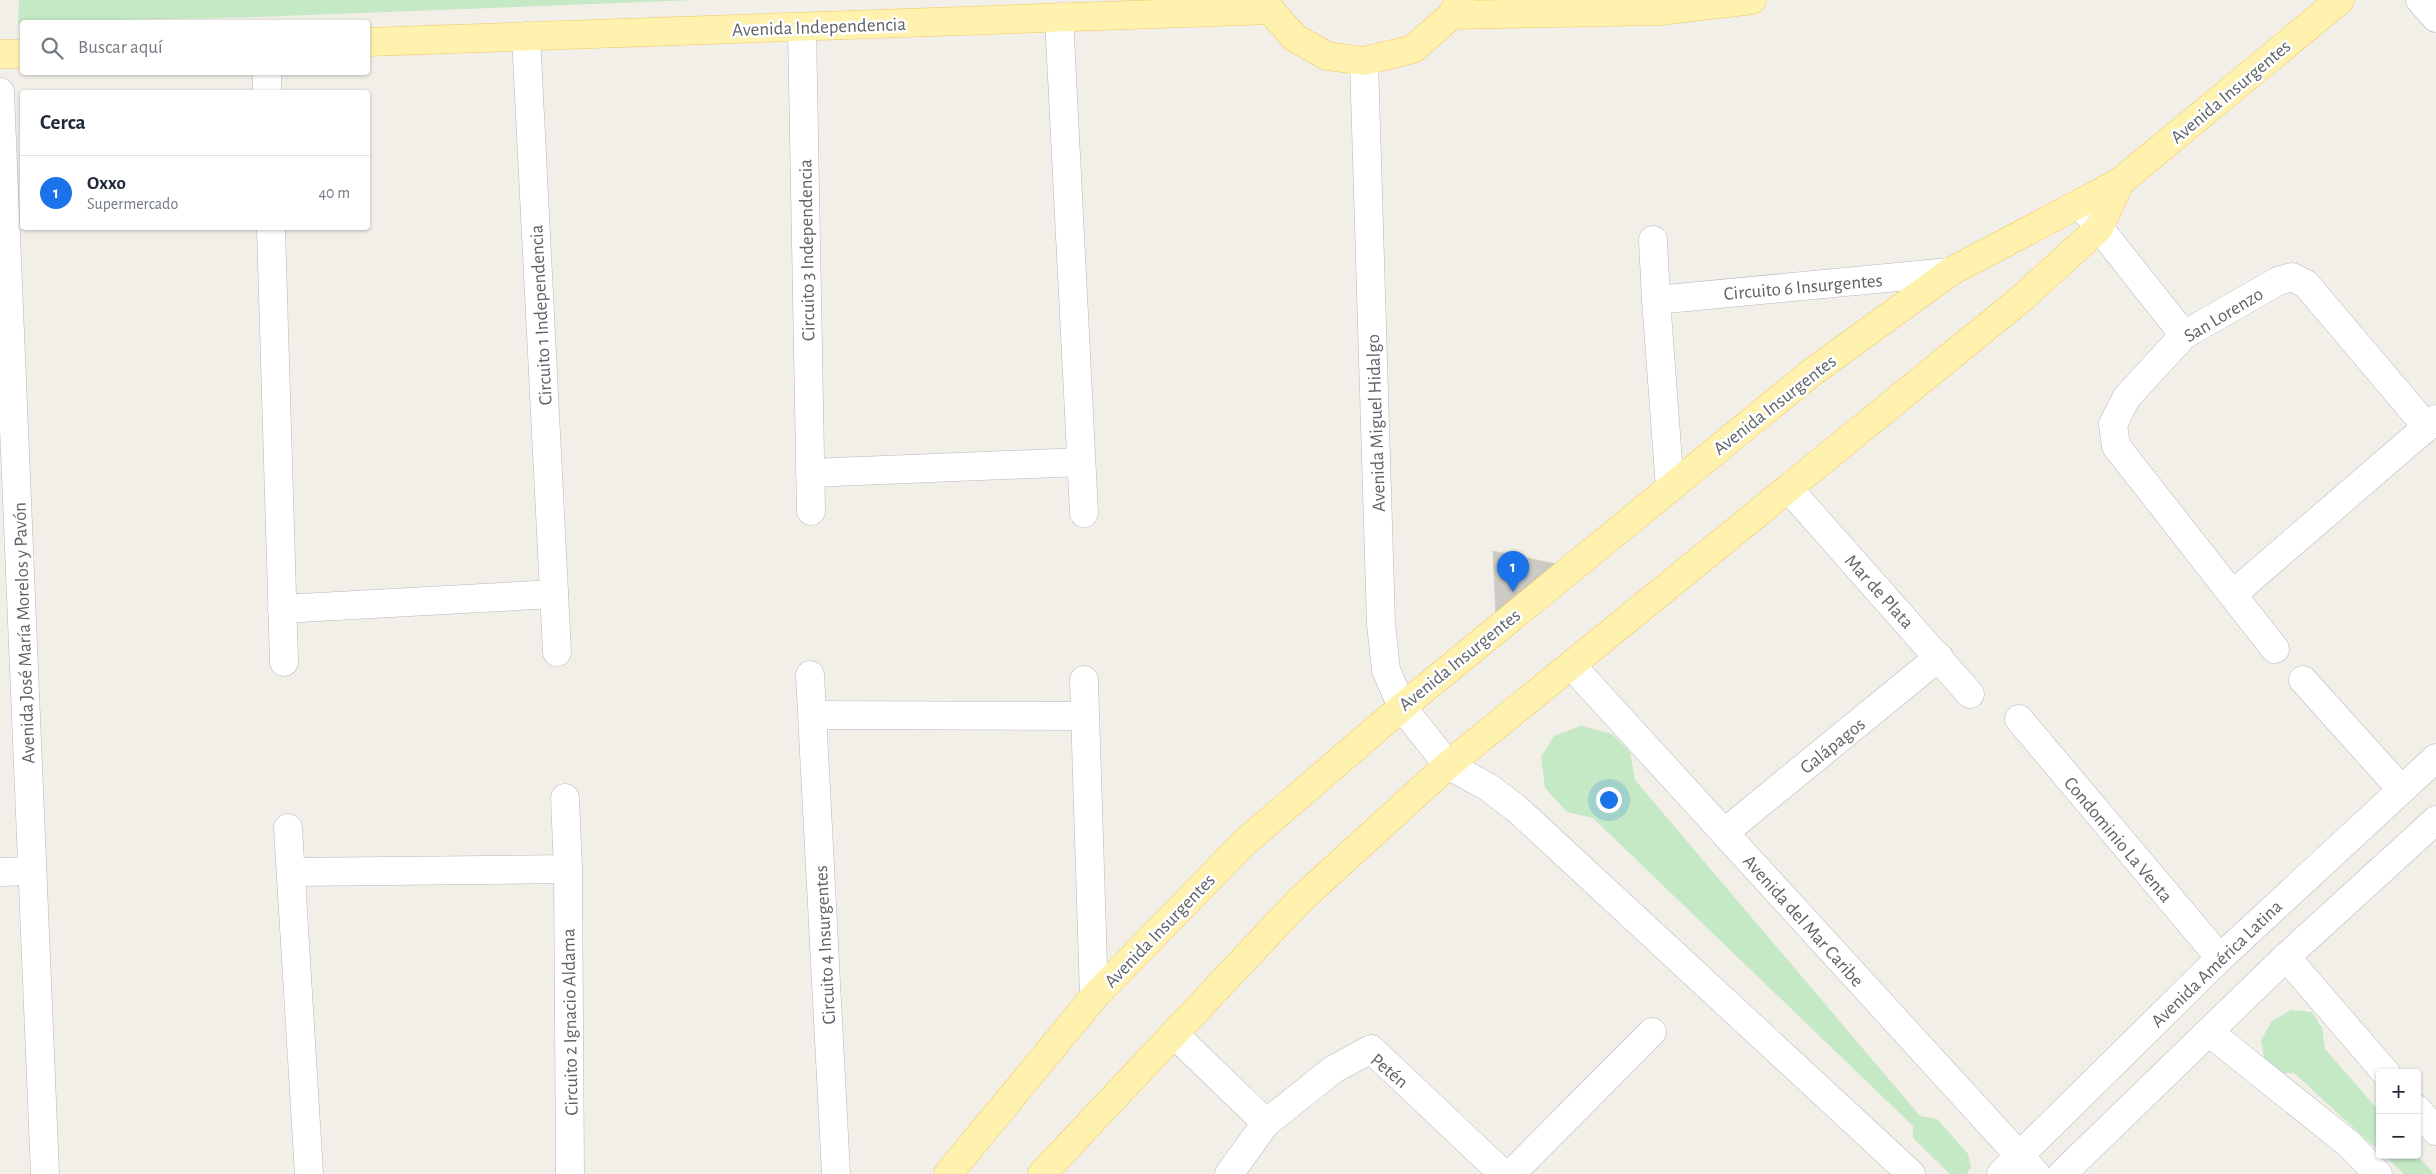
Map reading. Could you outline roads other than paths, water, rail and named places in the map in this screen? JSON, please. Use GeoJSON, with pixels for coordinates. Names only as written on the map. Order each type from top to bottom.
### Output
{"type":"FeatureCollection","features":[{"type":"Feature","properties":{"kind":"main road"},"geometry":{"type":"LineString","coordinates":[[1268,5],[1295,38],[1327,56],[1364,61],[1413,49],[1456,7],[1659,11],[1752,0]]}},
{"type":"Feature","properties":{"kind":"main road","name":"Avenida Insurgentes"},"geometry":{"type":"LineString","coordinates":[[948,1174],[1094,997],[1245,842],[1402,706],[1811,373],[1950,272],[2079,202],[2120,182],[2340,0]]}},
{"type":"Feature","properties":{"kind":"main road","name":"Avenida Independencia"},"geometry":{"type":"LineString","coordinates":[[370,42],[1059,17],[1268,5]]}},
{"type":"Feature","properties":{"kind":"main road"},"geometry":{"type":"LineString","coordinates":[[0,54],[20,54]]}},
{"type":"Feature","properties":{"kind":"main road","name":"Avenida Insurgentes"},"geometry":{"type":"LineString","coordinates":[[1042,1174],[1300,900],[1448,765],[2022,299],[2099,228],[2120,182]]}},
{"type":"Feature","properties":{"kind":"street"},"geometry":{"type":"LineString","coordinates":[[2420,0],[2436,18]]}},
{"type":"Feature","properties":{"kind":"street"},"geometry":{"type":"LineString","coordinates":[[1059,17],[1084,513]]}},
{"type":"Feature","properties":{"kind":"street","name":"Circuito 3 Independencia"},"geometry":{"type":"LineString","coordinates":[[802,27],[811,511]]}},
{"type":"Feature","properties":{"kind":"street","name":"Circuito 1 Independencia"},"geometry":{"type":"LineString","coordinates":[[526,36],[557,652]]}},
{"type":"Feature","properties":{"kind":"street","name":"Avenida Miguel Hidalgo"},"geometry":{"type":"LineString","coordinates":[[1364,61],[1380,624],[1386,670],[1402,706],[1448,765]]}},
{"type":"Feature","properties":{"kind":"street"},"geometry":{"type":"LineString","coordinates":[[267,75],[267,90]]}},
{"type":"Feature","properties":{"kind":"street","name":"Avenida José María Morelos y Pavón"},"geometry":{"type":"LineString","coordinates":[[0,92],[11,597],[32,871],[45,1174]]}},
{"type":"Feature","properties":{"kind":"street"},"geometry":{"type":"LineString","coordinates":[[2079,202],[2184,335]]}},
{"type":"Feature","properties":{"kind":"street"},"geometry":{"type":"LineString","coordinates":[[271,230],[284,662]]}},
{"type":"Feature","properties":{"kind":"street"},"geometry":{"type":"LineString","coordinates":[[1654,240],[1656,300],[1670,488]]}},
{"type":"Feature","properties":{"kind":"street","name":"Circuito 6 Insurgentes"},"geometry":{"type":"LineString","coordinates":[[1656,300],[1950,272]]}},
{"type":"Feature","properties":{"kind":"street","name":"San Lorenzo"},"geometry":{"type":"LineString","coordinates":[[2233,594],[2432,423],[2306,284],[2292,277],[2278,281],[2184,335],[2127,397],[2113,424],[2116,446],[2275,648]]}},
{"type":"Feature","properties":{"kind":"street"},"geometry":{"type":"LineString","coordinates":[[810,473],[1082,462]]}},
{"type":"Feature","properties":{"kind":"street","name":"Mar de Plata"},"geometry":{"type":"LineString","coordinates":[[1789,490],[1970,694]]}},
{"type":"Feature","properties":{"kind":"street"},"geometry":{"type":"LineString","coordinates":[[282,609],[554,594]]}},
{"type":"Feature","properties":{"kind":"street","name":"Galápagos"},"geometry":{"type":"LineString","coordinates":[[1724,832],[1939,657]]}},
{"type":"Feature","properties":{"kind":"street","name":"Avenida del Mar Caribe"},"geometry":{"type":"LineString","coordinates":[[1572,666],[1724,832],[2019,1168]]}},
{"type":"Feature","properties":{"kind":"street","name":"Circuito 4 Insurgentes"},"geometry":{"type":"LineString","coordinates":[[810,675],[836,1174]]}},
{"type":"Feature","properties":{"kind":"street"},"geometry":{"type":"LineString","coordinates":[[1084,680],[1094,997]]}},
{"type":"Feature","properties":{"kind":"street"},"geometry":{"type":"LineString","coordinates":[[2303,680],[2401,789]]}},
{"type":"Feature","properties":{"kind":"street"},"geometry":{"type":"LineString","coordinates":[[813,715],[1085,716]]}},
{"type":"Feature","properties":{"kind":"street","name":"Condominio La Venta"},"geometry":{"type":"LineString","coordinates":[[2019,719],[2220,958]]}},
{"type":"Feature","properties":{"kind":"street","name":"Avenida América Latina"},"geometry":{"type":"LineString","coordinates":[[2019,1168],[2220,958],[2436,758]]}},
{"type":"Feature","properties":{"kind":"street"},"geometry":{"type":"LineString","coordinates":[[1448,765],[1488,787],[1517,809],[1911,1174]]}},
{"type":"Feature","properties":{"kind":"street","name":"Circuito 2 Ignacio Aldama"},"geometry":{"type":"LineString","coordinates":[[565,798],[568,869],[570,1174]]}},
{"type":"Feature","properties":{"kind":"street"},"geometry":{"type":"LineString","coordinates":[[2062,1174],[2286,957],[2436,820]]}},
{"type":"Feature","properties":{"kind":"street"},"geometry":{"type":"LineString","coordinates":[[288,828],[309,1174]]}},
{"type":"Feature","properties":{"kind":"street"},"geometry":{"type":"LineString","coordinates":[[290,872],[568,869]]}},
{"type":"Feature","properties":{"kind":"street"},"geometry":{"type":"LineString","coordinates":[[0,872],[32,871]]}},
{"type":"Feature","properties":{"kind":"street"},"geometry":{"type":"LineString","coordinates":[[2286,957],[2383,1069]]}},
{"type":"Feature","properties":{"kind":"street"},"geometry":{"type":"LineString","coordinates":[[1511,1174],[1652,1032]]}},
{"type":"Feature","properties":{"kind":"street"},"geometry":{"type":"LineString","coordinates":[[2209,1032],[2349,1144],[2378,1174]]}},
{"type":"Feature","properties":{"kind":"street"},"geometry":{"type":"LineString","coordinates":[[1174,1034],[1266,1123]]}},
{"type":"Feature","properties":{"kind":"street","name":"Petén"},"geometry":{"type":"LineString","coordinates":[[1229,1174],[1266,1123],[1334,1069],[1371,1049],[1503,1174]]}},
{"type":"Feature","properties":{"kind":"street"},"geometry":{"type":"LineString","coordinates":[[2421,1114],[2436,1131]]}},
{"type":"Feature","properties":{"kind":"place","name":"Oxxo"},"geometry":{"type":"Point","coordinates":[1513,592]}}]}
